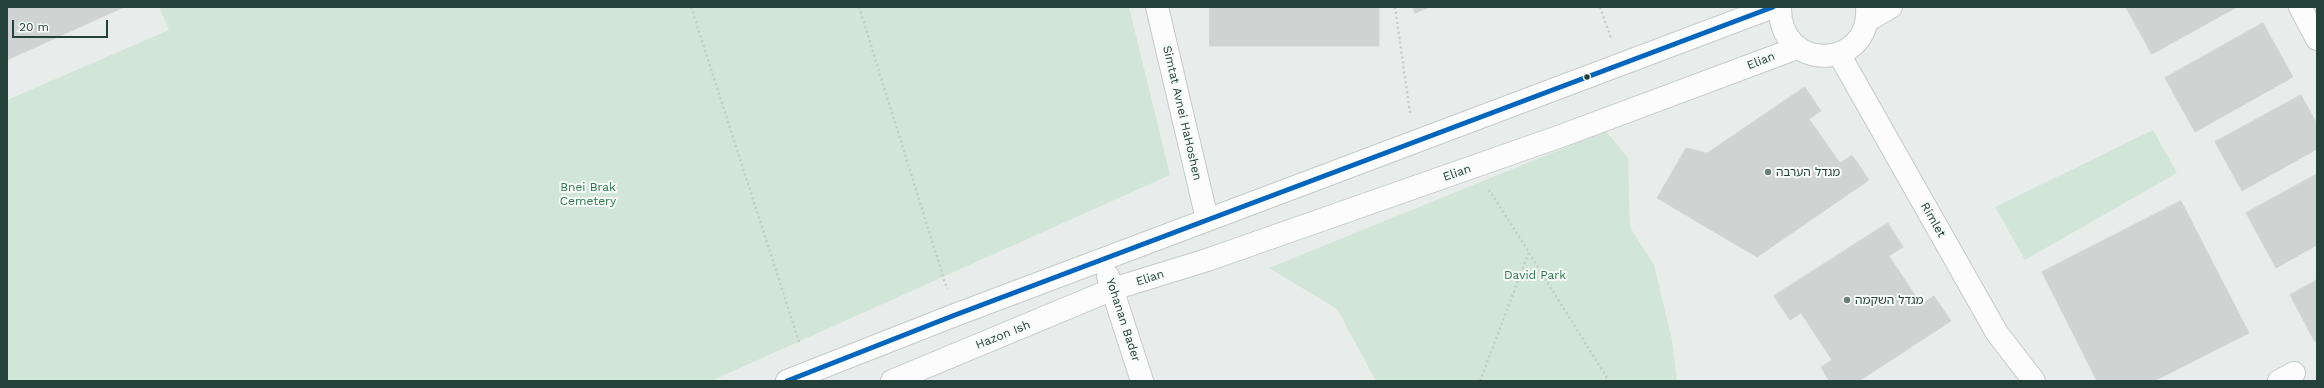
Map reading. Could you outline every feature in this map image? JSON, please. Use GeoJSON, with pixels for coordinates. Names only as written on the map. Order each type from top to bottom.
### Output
{"type":"FeatureCollection","features":[{"type":"Feature","properties":{"kind":"street","name":"Simtat Avnei HaHoshen"},"geometry":{"type":"LineString","coordinates":[[1157,7],[1207,219]]}},
{"type":"Feature","properties":{"kind":"street"},"geometry":{"type":"LineString","coordinates":[[787,381],[808,371],[1207,219],[1773,7]]}},
{"type":"Feature","properties":{"kind":"street"},"geometry":{"type":"LineString","coordinates":[[1780,7],[1782,28],[1788,39],[1797,48],[1810,55],[1824,57],[1839,54],[1850,48],[1859,39],[1867,14],[1891,7]]}},
{"type":"Feature","properties":{"kind":"street"},"geometry":{"type":"LineString","coordinates":[[2300,7],[2317,39]]}},
{"type":"Feature","properties":{"kind":"street","name":"Elian"},"geometry":{"type":"LineString","coordinates":[[1113,289],[1207,260],[1526,148],[1797,48]]}},
{"type":"Feature","properties":{"kind":"street","name":"Rimlet"},"geometry":{"type":"LineString","coordinates":[[1839,54],[1997,333],[2034,381]]}},
{"type":"Feature","properties":{"kind":"street","name":"Yohanan Bader"},"geometry":{"type":"LineString","coordinates":[[1102,260],[1113,289],[1142,381]]}},
{"type":"Feature","properties":{"kind":"street","name":"Hazon Ish"},"geometry":{"type":"LineString","coordinates":[[892,381],[1113,289]]}},
{"type":"Feature","properties":{"kind":"path"},"geometry":{"type":"LineString","coordinates":[[691,7],[808,371]]}},
{"type":"Feature","properties":{"kind":"path"},"geometry":{"type":"LineString","coordinates":[[859,7],[955,315]]}},
{"type":"Feature","properties":{"kind":"path"},"geometry":{"type":"LineString","coordinates":[[1395,7],[1414,142]]}},
{"type":"Feature","properties":{"kind":"path"},"geometry":{"type":"LineString","coordinates":[[1600,7],[1622,64]]}},
{"type":"Feature","properties":{"kind":"path"},"geometry":{"type":"LineString","coordinates":[[1487,188],[1529,252],[1609,381]]}},
{"type":"Feature","properties":{"kind":"path"},"geometry":{"type":"LineString","coordinates":[[1480,381],[1529,252]]}},
{"type":"Feature","properties":{"kind":"green space","name":"Bnei Brak Cemetery"},"geometry":{"type":"Polygon","coordinates":[[[159,7],[1129,7],[1170,175],[711,381],[7,381],[7,100],[169,30],[159,7]]]}},
{"type":"Feature","properties":{"kind":"green space"},"geometry":{"type":"Polygon","coordinates":[[[2153,130],[2177,173],[2025,260],[1995,207],[2153,130]]]}},
{"type":"Feature","properties":{"kind":"green space","name":"David Park"},"geometry":{"type":"Polygon","coordinates":[[[1606,131],[1628,158],[1630,227],[1654,265],[1672,340],[1677,381],[1376,381],[1337,309],[1269,268],[1606,131]]]}},
{"type":"Feature","properties":{"kind":"building"},"geometry":{"type":"Polygon","coordinates":[[[7,7],[124,7],[7,60],[7,7]]]}},
{"type":"Feature","properties":{"kind":"building"},"geometry":{"type":"Polygon","coordinates":[[[1210,7],[1379,7],[1379,46],[1210,46],[1210,7]]]}},
{"type":"Feature","properties":{"kind":"building"},"geometry":{"type":"Polygon","coordinates":[[[1413,7],[1430,7],[1415,13],[1413,7]]]}},
{"type":"Feature","properties":{"kind":"building"},"geometry":{"type":"Polygon","coordinates":[[[2126,7],[2237,7],[2152,54],[2126,7]]]}},
{"type":"Feature","properties":{"kind":"building"},"geometry":{"type":"Polygon","coordinates":[[[2263,23],[2293,77],[2195,132],[2165,78],[2263,23]]]}},
{"type":"Feature","properties":{"kind":"building","name":"מגדל הערבה"},"geometry":{"type":"Polygon","coordinates":[[[1805,87],[1821,111],[1809,119],[1840,163],[1852,155],[1869,180],[1757,257],[1657,198],[1686,148],[1707,153],[1805,87]]]}},
{"type":"Feature","properties":{"kind":"building"},"geometry":{"type":"Polygon","coordinates":[[[2301,95],[2317,124],[2317,149],[2242,191],[2215,142],[2301,95]]]}},
{"type":"Feature","properties":{"kind":"building"},"geometry":{"type":"Polygon","coordinates":[[[2317,174],[2317,245],[2276,268],[2246,213],[2317,174]]]}},
{"type":"Feature","properties":{"kind":"building"},"geometry":{"type":"Polygon","coordinates":[[[2181,201],[2249,333],[2154,381],[2097,381],[2042,272],[2181,201]]]}},
{"type":"Feature","properties":{"kind":"building","name":"מגדל השקמה"},"geometry":{"type":"Polygon","coordinates":[[[1888,223],[1903,247],[1889,256],[1921,304],[1934,296],[1951,321],[1859,381],[1829,381],[1821,367],[1832,360],[1801,313],[1790,320],[1774,296],[1888,223]]]}},
{"type":"Feature","properties":{"kind":"building"},"geometry":{"type":"Polygon","coordinates":[[[2317,280],[2317,341],[2315,342],[2290,295],[2317,280]]]}},
{"type":"Feature","properties":{"kind":"transit line"},"geometry":{"type":"LineString","coordinates":[[787,381],[955,315],[1773,7]]}},
{"type":"Feature","properties":{"kind":"place","name":"מגדל הערבה"},"geometry":{"type":"Point","coordinates":[1768,172]}},
{"type":"Feature","properties":{"kind":"place","name":"מגדל השקמה"},"geometry":{"type":"Point","coordinates":[1847,300]}}]}
